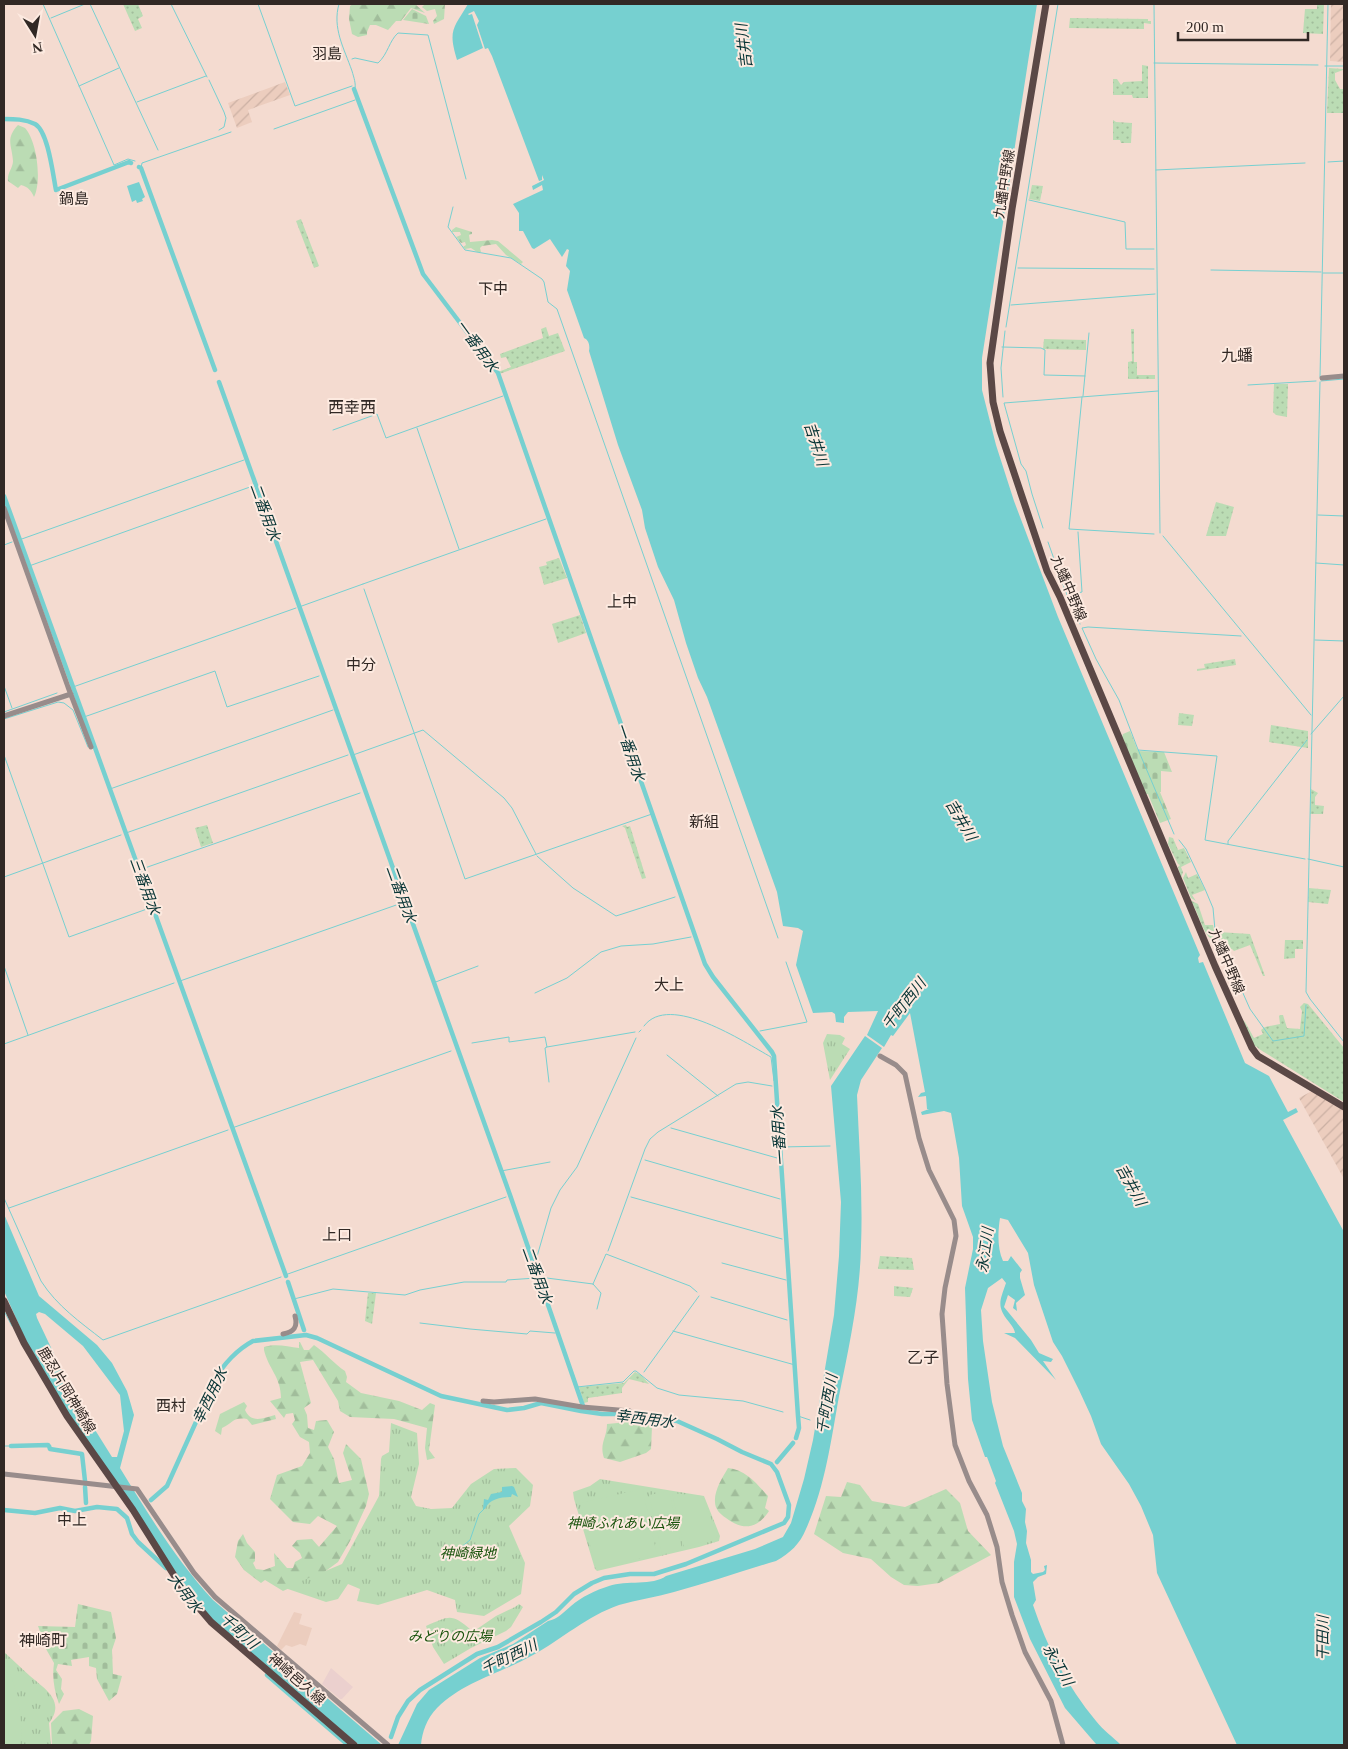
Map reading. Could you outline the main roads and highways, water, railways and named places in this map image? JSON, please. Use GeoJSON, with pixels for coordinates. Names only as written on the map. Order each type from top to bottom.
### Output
{"type":"FeatureCollection","features":[{"type":"Feature","properties":{"kind":"main road","name":"九蟠中野線"},"geometry":{"type":"LineString","coordinates":[[1046,4],[1012,209],[990,363],[993,402],[1000,431],[1047,571],[1060,597],[1252,1048],[1258,1056],[1344,1107]]}},
{"type":"Feature","properties":{"kind":"main road","name":"鹿忍片岡神崎線"},"geometry":{"type":"LineString","coordinates":[[4,1301],[24,1343],[82,1441],[119,1487]]}},
{"type":"Feature","properties":{"kind":"main road","name":"神崎邑久線"},"geometry":{"type":"LineString","coordinates":[[119,1487],[182,1588],[211,1622],[354,1745]]}},
{"type":"Feature","properties":{"kind":"water"},"geometry":{"type":"Polygon","coordinates":[[[468,4],[1037,4],[982,358],[982,390],[996,445],[1014,501],[1058,617],[1200,955],[1198,958],[1199,963],[1203,962],[1245,1063],[1269,1076],[1288,1112],[1296,1108],[1298,1112],[1283,1120],[1344,1232],[1344,1745],[1237,1745],[1157,1573],[1153,1535],[1141,1506],[1129,1484],[1101,1444],[1079,1390],[1053,1342],[1034,1285],[1028,1253],[1008,1220],[1000,1218],[998,1240],[1001,1256],[1003,1261],[1008,1261],[1011,1256],[1022,1270],[1020,1278],[1025,1295],[1016,1303],[1017,1311],[1013,1308],[1015,1300],[1008,1295],[1004,1307],[1031,1340],[1039,1353],[1053,1359],[1051,1362],[1043,1361],[1056,1380],[1015,1338],[1004,1333],[1015,1333],[1002,1312],[1000,1303],[1006,1283],[1002,1278],[988,1288],[981,1310],[983,1341],[992,1402],[1003,1446],[1022,1493],[1022,1501],[1026,1509],[1026,1543],[1031,1560],[1031,1572],[1033,1574],[1043,1572],[1045,1570],[1044,1566],[1047,1565],[1046,1574],[1038,1577],[1033,1582],[1036,1600],[1033,1605],[1051,1651],[1067,1680],[1096,1721],[1121,1745],[1096,1744],[1065,1708],[1030,1639],[1014,1597],[1014,1562],[1017,1544],[1014,1531],[972,1420],[968,1379],[965,1288],[973,1249],[973,1237],[962,1206],[959,1158],[951,1113],[944,1111],[922,1115],[921,1112],[929,1109],[927,1109],[926,1096],[918,1097],[921,1093],[925,1092],[910,1013],[893,1036],[891,1035],[884,1047],[867,1035],[878,1011],[848,1012],[844,1017],[844,1023],[836,1022],[835,1014],[832,1012],[813,1013],[796,965],[803,931],[798,928],[783,926],[777,892],[707,697],[698,678],[674,600],[658,567],[645,528],[642,510],[618,445],[589,351],[589,343],[584,338],[567,290],[570,271],[566,266],[569,250],[567,249],[562,257],[550,239],[534,249],[523,231],[519,231],[519,213],[513,204],[543,190],[542,185],[533,190],[532,186],[544,180],[542,175],[542,180],[539,181],[492,56],[488,48],[485,49],[477,25],[479,21],[474,11],[468,14],[472,14],[483,48],[457,60],[454,50],[453,30],[468,4]]]}},
{"type":"Feature","properties":{"kind":"water"},"geometry":{"type":"Polygon","coordinates":[[[139,182],[145,197],[142,199],[143,201],[137,203],[136,200],[132,202],[127,186],[139,182]]]}},
{"type":"Feature","properties":{"kind":"water","name":"千町西川"},"geometry":{"type":"Polygon","coordinates":[[[865,1036],[882,1048],[861,1080],[857,1095],[861,1227],[856,1303],[827,1464],[813,1513],[798,1544],[776,1561],[667,1594],[619,1605],[596,1615],[544,1649],[471,1684],[448,1699],[433,1712],[424,1730],[421,1745],[398,1745],[417,1704],[429,1690],[480,1658],[513,1644],[548,1621],[558,1617],[589,1594],[616,1584],[661,1579],[755,1549],[783,1537],[791,1523],[813,1440],[834,1315],[841,1202],[831,1086],[865,1036]]]}},
{"type":"Feature","properties":{"kind":"water","name":"千町川"},"geometry":{"type":"Polygon","coordinates":[[[4,1214],[39,1296],[97,1345],[112,1363],[127,1391],[134,1415],[120,1468],[175,1553],[213,1600],[382,1745],[359,1745],[213,1622],[186,1589],[79,1433],[26,1341],[4,1291],[4,1214]],[[39,1312],[36,1314],[81,1411],[112,1457],[117,1457],[124,1431],[120,1395],[83,1346],[45,1314],[39,1312]]]}},
{"type":"Feature","properties":{"kind":"water"},"geometry":{"type":"Polygon","coordinates":[[[512,1486],[518,1497],[512,1494],[511,1497],[496,1499],[483,1509],[484,1499],[488,1500],[491,1494],[502,1492],[502,1487],[512,1486]]]}},
{"type":"Feature","properties":{"kind":"waterway"},"geometry":{"type":"LineString","coordinates":[[43,4],[114,165],[128,159],[135,161]]}},
{"type":"Feature","properties":{"kind":"waterway"},"geometry":{"type":"LineString","coordinates":[[51,18],[85,4]]}},
{"type":"Feature","properties":{"kind":"waterway"},"geometry":{"type":"LineString","coordinates":[[90,4],[158,150]]}},
{"type":"Feature","properties":{"kind":"waterway"},"geometry":{"type":"LineString","coordinates":[[171,4],[207,77]]}},
{"type":"Feature","properties":{"kind":"waterway"},"geometry":{"type":"LineString","coordinates":[[258,4],[295,106],[352,86]]}},
{"type":"Feature","properties":{"kind":"waterway"},"geometry":{"type":"LineString","coordinates":[[339,4],[337,13],[338,30],[355,83],[355,90]]}},
{"type":"Feature","properties":{"kind":"waterway"},"geometry":{"type":"LineString","coordinates":[[1006,327],[1058,4]]}},
{"type":"Feature","properties":{"kind":"waterway"},"geometry":{"type":"LineString","coordinates":[[1154,4],[1160,533]]}},
{"type":"Feature","properties":{"kind":"waterway"},"geometry":{"type":"LineString","coordinates":[[1320,377],[1328,4]]}},
{"type":"Feature","properties":{"kind":"waterway"},"geometry":{"type":"LineString","coordinates":[[352,59],[378,63],[398,33],[428,35],[466,179]]}},
{"type":"Feature","properties":{"kind":"waterway"},"geometry":{"type":"LineString","coordinates":[[1154,63],[1318,65]]}},
{"type":"Feature","properties":{"kind":"waterway"},"geometry":{"type":"LineString","coordinates":[[1325,66],[1344,66]]}},
{"type":"Feature","properties":{"kind":"waterway"},"geometry":{"type":"LineString","coordinates":[[79,86],[119,68]]}},
{"type":"Feature","properties":{"kind":"waterway"},"geometry":{"type":"LineString","coordinates":[[137,102],[206,76]]}},
{"type":"Feature","properties":{"kind":"waterway"},"geometry":{"type":"LineString","coordinates":[[209,80],[226,118],[224,127],[219,130]]}},
{"type":"Feature","properties":{"kind":"waterway","name":"一番用水"},"geometry":{"type":"LineString","coordinates":[[354,89],[423,274],[498,373],[705,964],[774,1056],[799,1428],[796,1438]]}},
{"type":"Feature","properties":{"kind":"waterway"},"geometry":{"type":"LineString","coordinates":[[274,129],[355,100]]}},
{"type":"Feature","properties":{"kind":"waterway","name":"二番用水"},"geometry":{"type":"LineString","coordinates":[[4,119],[27,121],[40,128],[47,144],[56,190],[129,162],[131,163]]}},
{"type":"Feature","properties":{"kind":"waterway"},"geometry":{"type":"LineString","coordinates":[[141,168],[142,163],[231,132]]}},
{"type":"Feature","properties":{"kind":"waterway"},"geometry":{"type":"LineString","coordinates":[[1328,162],[1344,161]]}},
{"type":"Feature","properties":{"kind":"waterway"},"geometry":{"type":"LineString","coordinates":[[1156,170],[1305,163]]}},
{"type":"Feature","properties":{"kind":"waterway","name":"二番用水"},"geometry":{"type":"LineString","coordinates":[[139,167],[141,168],[215,370]]}},
{"type":"Feature","properties":{"kind":"waterway"},"geometry":{"type":"LineString","coordinates":[[1029,200],[1125,222],[1126,249],[1154,249]]}},
{"type":"Feature","properties":{"kind":"waterway"},"geometry":{"type":"LineString","coordinates":[[453,207],[448,227],[465,250],[511,258],[542,279],[548,302],[557,309],[778,938]]}},
{"type":"Feature","properties":{"kind":"waterway"},"geometry":{"type":"LineString","coordinates":[[1018,268],[1154,269]]}},
{"type":"Feature","properties":{"kind":"waterway"},"geometry":{"type":"LineString","coordinates":[[1211,270],[1321,272]]}},
{"type":"Feature","properties":{"kind":"waterway"},"geometry":{"type":"LineString","coordinates":[[1323,273],[1344,273]]}},
{"type":"Feature","properties":{"kind":"waterway"},"geometry":{"type":"LineString","coordinates":[[1011,305],[1155,294]]}},
{"type":"Feature","properties":{"kind":"waterway"},"geometry":{"type":"LineString","coordinates":[[1003,397],[1001,368],[1005,331]]}},
{"type":"Feature","properties":{"kind":"waterway"},"geometry":{"type":"LineString","coordinates":[[1083,396],[1089,333]]}},
{"type":"Feature","properties":{"kind":"waterway"},"geometry":{"type":"LineString","coordinates":[[1002,347],[1041,348],[1045,350],[1044,375],[1085,376]]}},
{"type":"Feature","properties":{"kind":"waterway"},"geometry":{"type":"LineString","coordinates":[[1321,381],[1344,379]]}},
{"type":"Feature","properties":{"kind":"waterway"},"geometry":{"type":"LineString","coordinates":[[1248,385],[1316,381]]}},
{"type":"Feature","properties":{"kind":"waterway","name":"二番用水"},"geometry":{"type":"LineString","coordinates":[[219,382],[510,1195],[583,1406]]}},
{"type":"Feature","properties":{"kind":"waterway"},"geometry":{"type":"LineString","coordinates":[[1320,382],[1306,992],[1344,1042]]}},
{"type":"Feature","properties":{"kind":"waterway"},"geometry":{"type":"LineString","coordinates":[[1043,528],[1026,471],[1021,464],[1004,403],[1158,391]]}},
{"type":"Feature","properties":{"kind":"waterway"},"geometry":{"type":"LineString","coordinates":[[333,430],[377,414],[386,438],[503,396]]}},
{"type":"Feature","properties":{"kind":"waterway"},"geometry":{"type":"LineString","coordinates":[[1082,397],[1069,529],[1154,534]]}},
{"type":"Feature","properties":{"kind":"waterway"},"geometry":{"type":"LineString","coordinates":[[417,428],[459,549]]}},
{"type":"Feature","properties":{"kind":"waterway"},"geometry":{"type":"LineString","coordinates":[[19,540],[244,460]]}},
{"type":"Feature","properties":{"kind":"waterway"},"geometry":{"type":"LineString","coordinates":[[29,566],[250,487]]}},
{"type":"Feature","properties":{"kind":"waterway","name":"三番用水"},"geometry":{"type":"LineString","coordinates":[[4,496],[286,1276]]}},
{"type":"Feature","properties":{"kind":"waterway"},"geometry":{"type":"LineString","coordinates":[[1318,515],[1344,516]]}},
{"type":"Feature","properties":{"kind":"waterway"},"geometry":{"type":"LineString","coordinates":[[363,584],[546,519]]}},
{"type":"Feature","properties":{"kind":"waterway"},"geometry":{"type":"LineString","coordinates":[[1069,595],[1082,592],[1078,532]]}},
{"type":"Feature","properties":{"kind":"waterway"},"geometry":{"type":"LineString","coordinates":[[1163,536],[1311,715]]}},
{"type":"Feature","properties":{"kind":"waterway"},"geometry":{"type":"LineString","coordinates":[[4,545],[12,542]]}},
{"type":"Feature","properties":{"kind":"waterway"},"geometry":{"type":"LineString","coordinates":[[1048,542],[1065,590],[1080,624]]}},
{"type":"Feature","properties":{"kind":"waterway"},"geometry":{"type":"LineString","coordinates":[[1316,563],[1344,565]]}},
{"type":"Feature","properties":{"kind":"waterway"},"geometry":{"type":"LineString","coordinates":[[299,607],[363,584]]}},
{"type":"Feature","properties":{"kind":"waterway"},"geometry":{"type":"LineString","coordinates":[[364,589],[465,879],[652,814]]}},
{"type":"Feature","properties":{"kind":"waterway"},"geometry":{"type":"LineString","coordinates":[[73,687],[296,608]]}},
{"type":"Feature","properties":{"kind":"waterway"},"geometry":{"type":"LineString","coordinates":[[1174,834],[1119,700],[1096,659],[1082,628],[1241,636]]}},
{"type":"Feature","properties":{"kind":"waterway"},"geometry":{"type":"LineString","coordinates":[[1315,640],[1344,641]]}},
{"type":"Feature","properties":{"kind":"waterway"},"geometry":{"type":"LineString","coordinates":[[84,717],[215,671],[227,707],[319,676]]}},
{"type":"Feature","properties":{"kind":"waterway"},"geometry":{"type":"LineString","coordinates":[[4,686],[12,708]]}},
{"type":"Feature","properties":{"kind":"waterway"},"geometry":{"type":"LineString","coordinates":[[4,712],[57,693]]}},
{"type":"Feature","properties":{"kind":"waterway"},"geometry":{"type":"LineString","coordinates":[[1311,734],[1344,696]]}},
{"type":"Feature","properties":{"kind":"waterway"},"geometry":{"type":"LineString","coordinates":[[4,719],[58,702],[64,703],[73,710],[88,747]]}},
{"type":"Feature","properties":{"kind":"waterway"},"geometry":{"type":"LineString","coordinates":[[110,789],[333,710]]}},
{"type":"Feature","properties":{"kind":"waterway"},"geometry":{"type":"LineString","coordinates":[[353,755],[423,730],[504,798],[512,808],[536,854]]}},
{"type":"Feature","properties":{"kind":"waterway"},"geometry":{"type":"LineString","coordinates":[[1228,844],[1228,841],[1307,740]]}},
{"type":"Feature","properties":{"kind":"waterway"},"geometry":{"type":"LineString","coordinates":[[1138,750],[1217,756],[1205,840],[1305,859]]}},
{"type":"Feature","properties":{"kind":"waterway"},"geometry":{"type":"LineString","coordinates":[[4,755],[69,937],[147,909]]}},
{"type":"Feature","properties":{"kind":"waterway"},"geometry":{"type":"LineString","coordinates":[[126,833],[348,755]]}},
{"type":"Feature","properties":{"kind":"waterway"},"geometry":{"type":"LineString","coordinates":[[139,870],[360,793]]}},
{"type":"Feature","properties":{"kind":"waterway"},"geometry":{"type":"LineString","coordinates":[[4,877],[121,835]]}},
{"type":"Feature","properties":{"kind":"waterway"},"geometry":{"type":"LineString","coordinates":[[1179,840],[1186,849],[1213,908],[1215,930],[1250,1009],[1273,1041],[1304,1036],[1306,1005]]}},
{"type":"Feature","properties":{"kind":"waterway"},"geometry":{"type":"LineString","coordinates":[[537,856],[573,888],[616,916],[675,897]]}},
{"type":"Feature","properties":{"kind":"waterway"},"geometry":{"type":"LineString","coordinates":[[1308,859],[1344,867]]}},
{"type":"Feature","properties":{"kind":"waterway"},"geometry":{"type":"LineString","coordinates":[[180,981],[402,903]]}},
{"type":"Feature","properties":{"kind":"waterway"},"geometry":{"type":"LineString","coordinates":[[535,993],[567,978],[601,952],[621,946],[653,944],[691,937]]}},
{"type":"Feature","properties":{"kind":"waterway"},"geometry":{"type":"LineString","coordinates":[[760,1031],[807,1022],[786,962]]}},
{"type":"Feature","properties":{"kind":"waterway"},"geometry":{"type":"LineString","coordinates":[[4,966],[28,1035]]}},
{"type":"Feature","properties":{"kind":"waterway"},"geometry":{"type":"LineString","coordinates":[[433,983],[478,966]]}},
{"type":"Feature","properties":{"kind":"waterway"},"geometry":{"type":"LineString","coordinates":[[4,1044],[174,983]]}},
{"type":"Feature","properties":{"kind":"waterway"},"geometry":{"type":"LineString","coordinates":[[644,1026],[656,1017],[671,1014],[707,1023],[771,1057],[774,1081],[776,1081]]}},
{"type":"Feature","properties":{"kind":"waterway"},"geometry":{"type":"LineString","coordinates":[[547,1047],[635,1032]]}},
{"type":"Feature","properties":{"kind":"waterway"},"geometry":{"type":"LineString","coordinates":[[472,1043],[509,1037],[509,1042],[545,1037],[549,1082]]}},
{"type":"Feature","properties":{"kind":"waterway"},"geometry":{"type":"LineString","coordinates":[[534,1262],[551,1208],[560,1190],[577,1167],[636,1038]]}},
{"type":"Feature","properties":{"kind":"waterway"},"geometry":{"type":"LineString","coordinates":[[232,1128],[451,1051]]}},
{"type":"Feature","properties":{"kind":"waterway"},"geometry":{"type":"LineString","coordinates":[[667,1055],[718,1096]]}},
{"type":"Feature","properties":{"kind":"waterway"},"geometry":{"type":"LineString","coordinates":[[608,1251],[650,1139],[658,1132],[736,1084],[748,1082],[772,1086]]}},
{"type":"Feature","properties":{"kind":"waterway"},"geometry":{"type":"LineString","coordinates":[[671,1128],[777,1158]]}},
{"type":"Feature","properties":{"kind":"waterway"},"geometry":{"type":"LineString","coordinates":[[9,1208],[228,1130]]}},
{"type":"Feature","properties":{"kind":"waterway"},"geometry":{"type":"LineString","coordinates":[[781,1147],[830,1146]]}},
{"type":"Feature","properties":{"kind":"waterway"},"geometry":{"type":"LineString","coordinates":[[645,1160],[780,1199]]}},
{"type":"Feature","properties":{"kind":"waterway"},"geometry":{"type":"LineString","coordinates":[[501,1171],[550,1162]]}},
{"type":"Feature","properties":{"kind":"waterway"},"geometry":{"type":"LineString","coordinates":[[285,1275],[506,1197]]}},
{"type":"Feature","properties":{"kind":"waterway"},"geometry":{"type":"LineString","coordinates":[[631,1197],[782,1239]]}},
{"type":"Feature","properties":{"kind":"waterway"},"geometry":{"type":"LineString","coordinates":[[4,1198],[41,1281],[47,1290],[77,1320],[103,1340],[281,1277]]}},
{"type":"Feature","properties":{"kind":"waterway"},"geometry":{"type":"LineString","coordinates":[[593,1284],[606,1254],[690,1286],[697,1292]]}},
{"type":"Feature","properties":{"kind":"waterway"},"geometry":{"type":"LineString","coordinates":[[722,1263],[786,1280]]}},
{"type":"Feature","properties":{"kind":"waterway"},"geometry":{"type":"LineString","coordinates":[[539,1277],[593,1284],[601,1293],[597,1309]]}},
{"type":"Feature","properties":{"kind":"waterway"},"geometry":{"type":"LineString","coordinates":[[294,1299],[333,1289],[405,1295],[420,1290],[464,1282],[506,1282],[507,1280],[536,1278]]}},
{"type":"Feature","properties":{"kind":"waterway","name":"三番用水"},"geometry":{"type":"LineString","coordinates":[[288,1282],[304,1330]]}},
{"type":"Feature","properties":{"kind":"waterway"},"geometry":{"type":"LineString","coordinates":[[644,1372],[699,1296]]}},
{"type":"Feature","properties":{"kind":"waterway"},"geometry":{"type":"LineString","coordinates":[[711,1297],[787,1320]]}},
{"type":"Feature","properties":{"kind":"waterway"},"geometry":{"type":"LineString","coordinates":[[4,1311],[12,1326]]}},
{"type":"Feature","properties":{"kind":"waterway"},"geometry":{"type":"LineString","coordinates":[[420,1323],[527,1334],[530,1331],[555,1333]]}},
{"type":"Feature","properties":{"kind":"waterway"},"geometry":{"type":"LineString","coordinates":[[673,1331],[795,1365]]}},
{"type":"Feature","properties":{"kind":"waterway","name":"幸西用水"},"geometry":{"type":"LineString","coordinates":[[151,1500],[167,1486],[215,1380],[231,1358],[253,1341],[306,1335],[317,1338],[441,1396],[507,1410],[541,1403],[602,1414],[624,1414],[677,1421],[771,1464],[777,1472],[789,1505],[788,1517],[784,1523],[686,1564],[654,1574],[630,1574],[604,1578],[592,1583],[574,1594],[556,1612],[541,1622],[498,1647],[477,1654],[420,1690],[408,1701],[398,1717],[391,1737]]}},
{"type":"Feature","properties":{"kind":"waterway"},"geometry":{"type":"LineString","coordinates":[[577,1387],[623,1382],[636,1371],[657,1388],[679,1395],[743,1401],[783,1412]]}},
{"type":"Feature","properties":{"kind":"waterway","name":"千町西川"},"geometry":{"type":"LineString","coordinates":[[798,1416],[810,1420]]}},
{"type":"Feature","properties":{"kind":"waterway","name":"一番用水"},"geometry":{"type":"LineString","coordinates":[[777,1462],[793,1443]]}},
{"type":"Feature","properties":{"kind":"waterway"},"geometry":{"type":"LineString","coordinates":[[11,1446],[48,1445]]}},
{"type":"Feature","properties":{"kind":"waterway"},"geometry":{"type":"LineString","coordinates":[[4,1446],[11,1446]]}},
{"type":"Feature","properties":{"kind":"waterway"},"geometry":{"type":"LineString","coordinates":[[49,1446],[50,1449],[82,1454],[85,1481]]}},
{"type":"Feature","properties":{"kind":"waterway"},"geometry":{"type":"LineString","coordinates":[[85,1487],[86,1503]]}},
{"type":"Feature","properties":{"kind":"waterway","name":"大用水"},"geometry":{"type":"LineString","coordinates":[[4,1510],[35,1513],[60,1508],[75,1511],[97,1507],[117,1509],[127,1518],[132,1534],[138,1542],[166,1568]]}},
{"type":"Feature","properties":{"kind":"waterway"},"geometry":{"type":"LineString","coordinates":[[445,1560],[470,1540],[479,1514],[484,1509]]}},
{"type":"Feature","properties":{"kind":"waterway","name":"大用水"},"geometry":{"type":"LineString","coordinates":[[267,1675],[348,1745]]}},
{"type":"Feature","properties":{"kind":"district","name":"羽島"},"geometry":{"type":"Point","coordinates":[327,54]}},
{"type":"Feature","properties":{"kind":"district","name":"鍋島"},"geometry":{"type":"Point","coordinates":[74,199]}},
{"type":"Feature","properties":{"kind":"district","name":"下中"},"geometry":{"type":"Point","coordinates":[493,289]}},
{"type":"Feature","properties":{"kind":"district","name":"九蟠"},"geometry":{"type":"Point","coordinates":[1237,355]}},
{"type":"Feature","properties":{"kind":"district","name":"西幸西"},"geometry":{"type":"Point","coordinates":[352,407]}},
{"type":"Feature","properties":{"kind":"district","name":"上中"},"geometry":{"type":"Point","coordinates":[622,602]}},
{"type":"Feature","properties":{"kind":"district","name":"中分"},"geometry":{"type":"Point","coordinates":[361,665]}},
{"type":"Feature","properties":{"kind":"district","name":"新組"},"geometry":{"type":"Point","coordinates":[704,822]}},
{"type":"Feature","properties":{"kind":"district","name":"大上"},"geometry":{"type":"Point","coordinates":[669,985]}},
{"type":"Feature","properties":{"kind":"district","name":"上口"},"geometry":{"type":"Point","coordinates":[337,1235]}},
{"type":"Feature","properties":{"kind":"district","name":"乙子"},"geometry":{"type":"Point","coordinates":[923,1357]}},
{"type":"Feature","properties":{"kind":"district","name":"西村"},"geometry":{"type":"Point","coordinates":[171,1406]}},
{"type":"Feature","properties":{"kind":"district","name":"中上"},"geometry":{"type":"Point","coordinates":[72,1520]}},
{"type":"Feature","properties":{"kind":"district","name":"神崎町"},"geometry":{"type":"Point","coordinates":[43,1640]}},
{"type":"Feature","properties":{"kind":"water label","name":"吉井川"},"geometry":{"type":"Point","coordinates":[744,46]}},
{"type":"Feature","properties":{"kind":"water label","name":"吉井川"},"geometry":{"type":"Point","coordinates":[816,444]}},
{"type":"Feature","properties":{"kind":"water label","name":"吉井川"},"geometry":{"type":"Point","coordinates":[961,820]}},
{"type":"Feature","properties":{"kind":"water label","name":"吉井川"},"geometry":{"type":"Point","coordinates":[1131,1185]}},
{"type":"Feature","properties":{"kind":"water label","name":"永江川"},"geometry":{"type":"Point","coordinates":[985,1250]}},
{"type":"Feature","properties":{"kind":"water label","name":"干田川"},"geometry":{"type":"Point","coordinates":[1323,1638]}},
{"type":"Feature","properties":{"kind":"water label","name":"永江川"},"geometry":{"type":"Point","coordinates":[1058,1665]}},
{"type":"Feature","properties":{"kind":"park label","name":"神崎ふれあい広場"},"geometry":{"type":"Point","coordinates":[623,1523]}},
{"type":"Feature","properties":{"kind":"park label","name":"神崎緑地"},"geometry":{"type":"Point","coordinates":[468,1553]}},
{"type":"Feature","properties":{"kind":"park label","name":"みどりの広場"},"geometry":{"type":"Point","coordinates":[450,1636]}}]}
